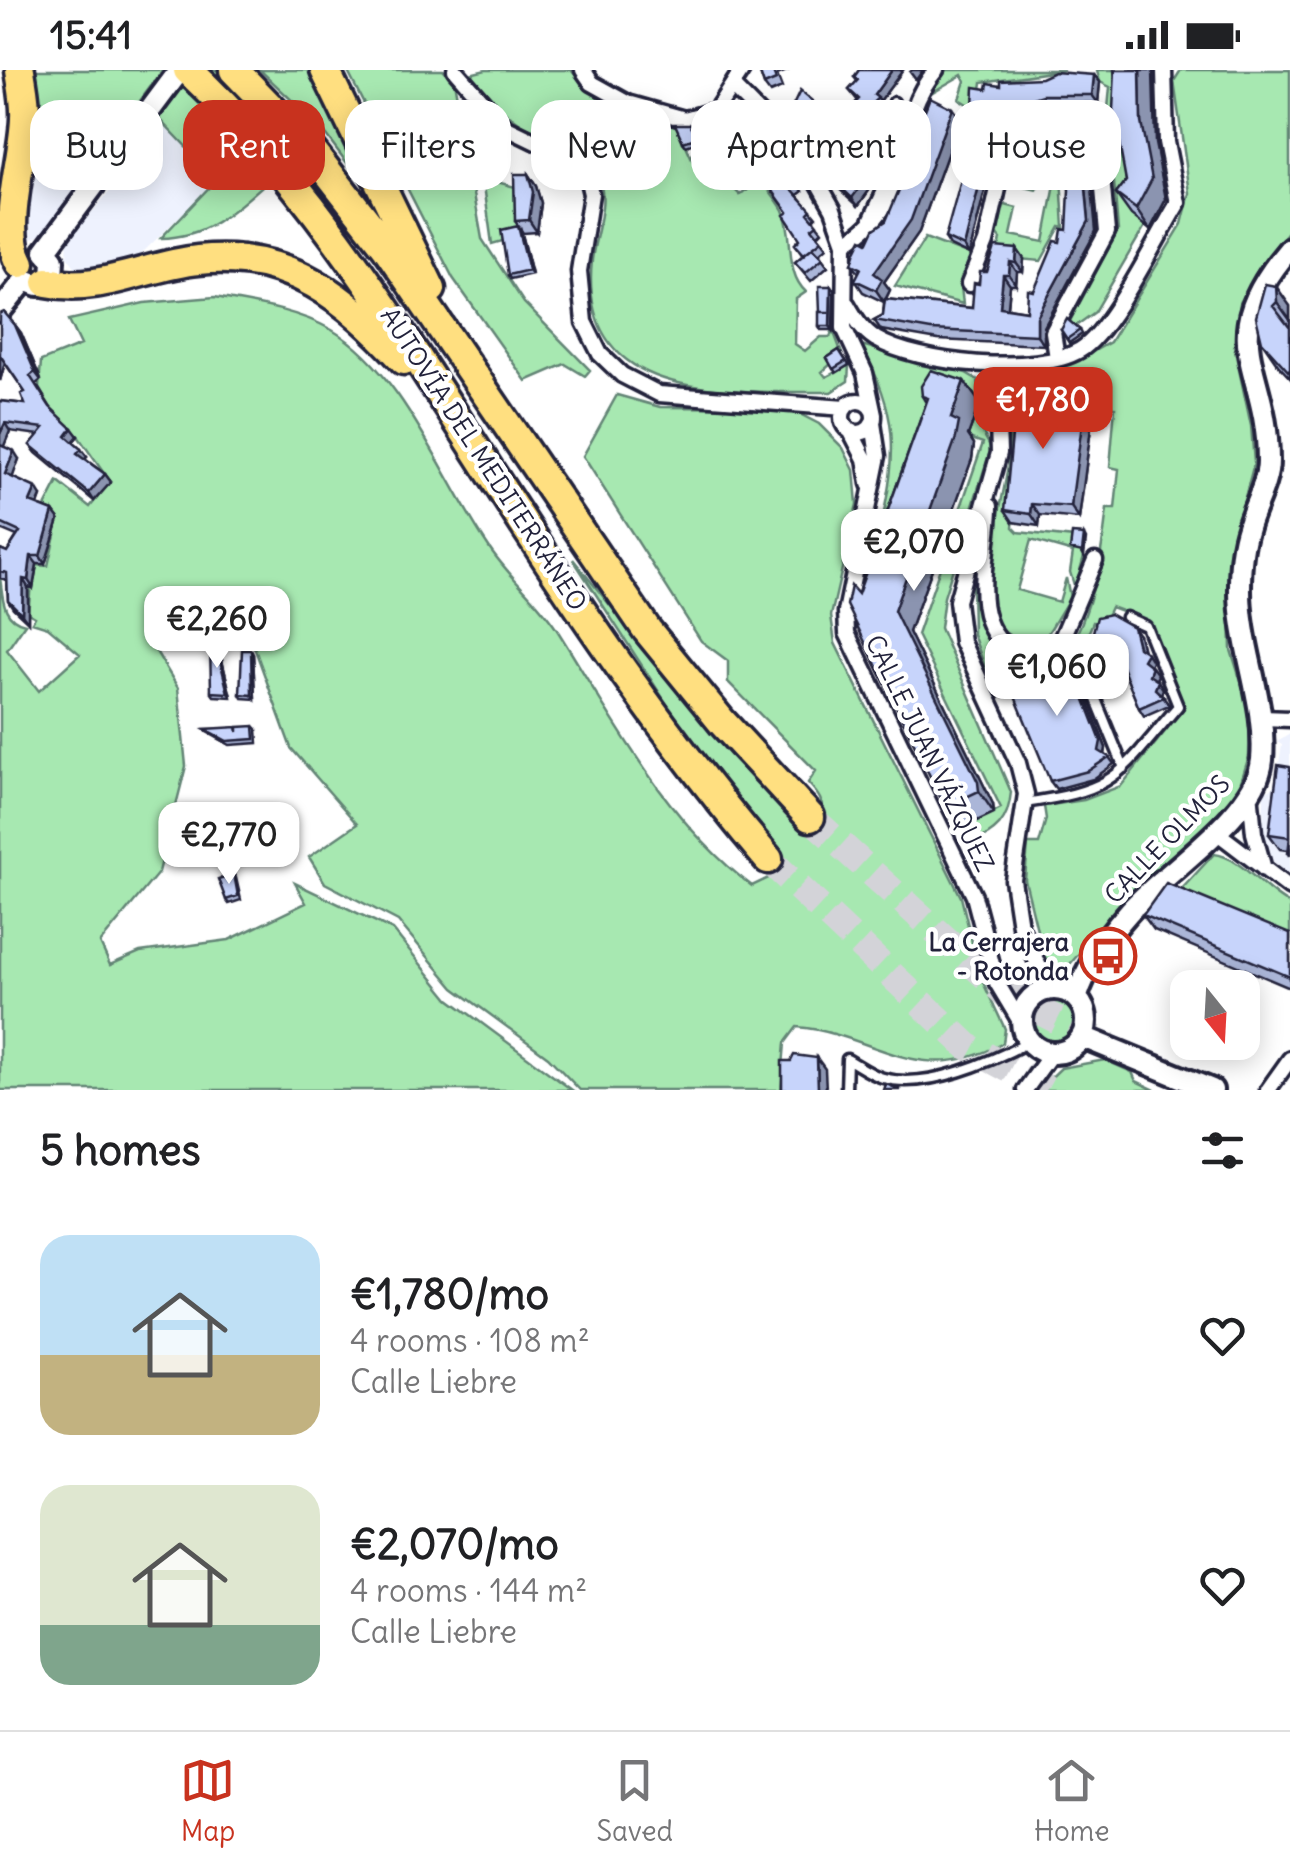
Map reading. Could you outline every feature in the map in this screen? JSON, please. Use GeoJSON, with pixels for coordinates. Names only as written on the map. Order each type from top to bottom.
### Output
{"type":"FeatureCollection","features":[{"type":"Feature","properties":{"kind":"highway"},"geometry":{"type":"LineString","coordinates":[[20,70],[26,120],[2,218],[8,246],[34,269],[62,285],[126,279],[198,260],[255,263],[303,276],[354,306],[448,406]]}},
{"type":"Feature","properties":{"kind":"highway","name":"AUTOVÍA DEL MEDITERRÁNEO"},"geometry":{"type":"LineString","coordinates":[[188,70],[280,163],[366,276],[554,572],[672,742],[768,859]]}},
{"type":"Feature","properties":{"kind":"highway"},"geometry":{"type":"LineString","coordinates":[[325,70],[476,385]]}},
{"type":"Feature","properties":{"kind":"highway","name":"AUTOVÍA DEL MEDITERRÁNEO"},"geometry":{"type":"LineString","coordinates":[[237,73],[306,144],[388,248],[476,385],[647,630],[722,722],[810,817]]}},
{"type":"Feature","properties":{"kind":"street"},"geometry":{"type":"LineString","coordinates":[[0,311],[180,70]]}},
{"type":"Feature","properties":{"kind":"street"},"geometry":{"type":"LineString","coordinates":[[455,70],[505,127],[575,161],[587,177],[591,194],[579,271],[584,322],[600,354],[622,376],[659,394],[795,404],[865,403],[874,419],[866,431],[848,429],[795,404]]}},
{"type":"Feature","properties":{"kind":"street"},"geometry":{"type":"LineString","coordinates":[[583,70],[607,93],[685,118],[716,110],[734,88],[742,70]]}},
{"type":"Feature","properties":{"kind":"street"},"geometry":{"type":"LineString","coordinates":[[734,88],[806,161],[845,243],[871,227],[894,192],[916,96],[936,70]]}},
{"type":"Feature","properties":{"kind":"street"},"geometry":{"type":"LineString","coordinates":[[847,304],[859,324],[877,340],[912,353],[996,364],[1057,358],[1080,350],[1100,332],[1178,202],[1166,142],[1164,70]]}},
{"type":"Feature","properties":{"kind":"street"},"geometry":{"type":"LineString","coordinates":[[969,284],[986,242],[1011,132],[1021,120],[1054,113],[1096,113],[1107,232],[1053,332],[1057,358]]}},
{"type":"Feature","properties":{"kind":"street","name":"CALLE JUAN VÁZQUEZ"},"geometry":{"type":"LineString","coordinates":[[845,243],[844,328],[874,419],[878,456],[846,612],[848,633],[974,896],[997,983],[1025,1032]]}},
{"type":"Feature","properties":{"kind":"street","name":"CALLE OLMOS"},"geometry":{"type":"LineString","coordinates":[[1077,996],[1085,972],[1129,911],[1215,832],[1250,791],[1262,765],[1262,718],[1242,642],[1240,586],[1246,532],[1268,468],[1267,434],[1246,348],[1249,312],[1262,280],[1290,248]]}},
{"type":"Feature","properties":{"kind":"street","name":"CALLE JUAN VÁZQUEZ"},"geometry":{"type":"LineString","coordinates":[[858,361],[858,384],[847,406],[848,429],[865,458],[871,495]]}},
{"type":"Feature","properties":{"kind":"street"},"geometry":{"type":"LineString","coordinates":[[996,364],[999,453],[957,601],[962,642],[1018,763],[1024,802],[1013,880],[1020,926],[1049,988]]}},
{"type":"Feature","properties":{"kind":"street"},"geometry":{"type":"LineString","coordinates":[[990,490],[990,544],[982,600],[988,624],[1002,643],[1018,655],[1047,654],[1058,647],[1095,560]]}},
{"type":"Feature","properties":{"kind":"street"},"geometry":{"type":"LineString","coordinates":[[1262,718],[1290,719]]}},
{"type":"Feature","properties":{"kind":"street"},"geometry":{"type":"LineString","coordinates":[[1250,791],[1254,834],[1264,870]]}},
{"type":"Feature","properties":{"kind":"street"},"geometry":{"type":"LineString","coordinates":[[1215,832],[1290,888]]}},
{"type":"Feature","properties":{"kind":"street"},"geometry":{"type":"LineString","coordinates":[[1025,1090],[1051,1054],[1070,1050],[1083,1037],[1087,1016],[1077,996],[1064,989],[1049,988],[1034,994],[1024,1007],[1025,1032],[1051,1054]]}},
{"type":"Feature","properties":{"kind":"street"},"geometry":{"type":"LineString","coordinates":[[1083,1037],[1212,1090]]}},
{"type":"Feature","properties":{"kind":"street"},"geometry":{"type":"LineString","coordinates":[[1268,1090],[1290,1059]]}},
{"type":"Feature","properties":{"kind":"lane"},"geometry":{"type":"LineString","coordinates":[[871,227],[869,217],[881,190]]}},
{"type":"Feature","properties":{"kind":"lane"},"geometry":{"type":"LineString","coordinates":[[1024,802],[1084,794],[1112,782],[1178,706],[1146,626],[1126,617]]}},
{"type":"Feature","properties":{"kind":"lane"},"geometry":{"type":"LineString","coordinates":[[1094,656],[1084,670],[1124,768]]}},
{"type":"Feature","properties":{"kind":"lane"},"geometry":{"type":"LineString","coordinates":[[846,1090],[847,1059],[882,1078],[953,1074],[990,1062],[1025,1032]]}},
{"type":"Feature","properties":{"kind":"shaded area"},"geometry":{"type":"Polygon","coordinates":[[[163,122],[183,143],[183,190],[207,190],[136,259],[99,274],[77,269],[67,256],[68,240],[111,190],[163,190],[163,122]]]}},
{"type":"Feature","properties":{"kind":"shaded area"},"geometry":{"type":"Polygon","coordinates":[[[30,152],[30,190],[74,190],[42,234],[23,238],[30,152]]]}},
{"type":"Feature","properties":{"kind":"shaded area"},"geometry":{"type":"Polygon","coordinates":[[[1290,734],[1290,876],[1272,860],[1263,827],[1264,791],[1272,789],[1277,776],[1282,745],[1277,742],[1290,734]]]}},
{"type":"Feature","properties":{"kind":"green space"},"geometry":{"type":"Polygon","coordinates":[[[30,70],[163,70],[141,100],[31,100],[30,70]]]}},
{"type":"Feature","properties":{"kind":"green space"},"geometry":{"type":"Polygon","coordinates":[[[197,70],[246,70],[225,100],[183,100],[183,143],[163,122],[163,111],[197,70]]]}},
{"type":"Feature","properties":{"kind":"green space"},"geometry":{"type":"Polygon","coordinates":[[[260,70],[310,70],[324,100],[292,100],[260,70]]]}},
{"type":"Feature","properties":{"kind":"green space"},"geometry":{"type":"Polygon","coordinates":[[[347,70],[443,70],[454,81],[457,100],[362,100],[347,70]]]}},
{"type":"Feature","properties":{"kind":"green space"},"geometry":{"type":"Polygon","coordinates":[[[486,70],[571,70],[605,100],[531,100],[531,129],[511,117],[511,100],[493,100],[470,74],[486,70]]]}},
{"type":"Feature","properties":{"kind":"green space"},"geometry":{"type":"Polygon","coordinates":[[[946,70],[1064,70],[982,82],[980,100],[959,99],[965,81],[962,75],[924,97],[946,70]]]}},
{"type":"Feature","properties":{"kind":"green space"},"geometry":{"type":"Polygon","coordinates":[[[1097,70],[1130,70],[1145,226],[1095,312],[1062,336],[1118,231],[1115,190],[1121,190],[1121,100],[1109,100],[1110,87],[1100,82],[1097,70]]]}},
{"type":"Feature","properties":{"kind":"green space"},"geometry":{"type":"Polygon","coordinates":[[[1181,70],[1290,70],[1290,229],[1260,266],[1240,303],[1234,346],[1251,426],[1254,463],[1229,558],[1231,650],[1250,710],[1249,756],[1238,791],[1217,818],[1109,919],[1063,972],[1044,959],[1025,880],[1028,844],[1039,844],[1046,819],[1044,806],[1084,800],[1121,786],[1184,708],[1149,621],[1111,607],[1103,625],[1093,622],[1085,641],[1079,639],[1067,661],[1053,670],[1052,663],[1045,663],[1068,647],[1078,630],[1093,589],[1107,509],[1115,509],[1119,469],[1110,467],[1115,407],[1025,398],[1013,527],[1018,532],[1074,538],[1084,556],[1075,588],[1070,572],[1073,552],[1031,540],[1017,590],[1059,602],[1066,578],[1070,597],[1042,643],[1026,646],[997,627],[989,582],[1009,454],[1008,391],[1019,372],[1071,364],[1110,342],[1182,224],[1190,193],[1174,81],[1181,70]]]}},
{"type":"Feature","properties":{"kind":"green space"},"geometry":{"type":"Polygon","coordinates":[[[325,103],[335,125],[342,123],[345,130],[345,160],[325,134],[325,103]]]}},
{"type":"Feature","properties":{"kind":"green space"},"geometry":{"type":"Polygon","coordinates":[[[671,124],[677,126],[691,158],[691,190],[735,190],[740,195],[746,190],[769,190],[787,220],[792,264],[806,292],[796,299],[795,344],[805,351],[821,337],[830,337],[833,330],[842,354],[822,372],[826,377],[849,365],[848,381],[831,392],[749,391],[668,380],[635,366],[609,342],[594,308],[592,260],[602,192],[671,190],[671,124]]]}},
{"type":"Feature","properties":{"kind":"green space"},"geometry":{"type":"Polygon","coordinates":[[[515,187],[520,236],[492,244],[485,190],[515,187]]]}},
{"type":"Feature","properties":{"kind":"green space"},"geometry":{"type":"Polygon","coordinates":[[[207,190],[257,190],[208,227],[161,238],[207,190]]]}},
{"type":"Feature","properties":{"kind":"green space"},"geometry":{"type":"Polygon","coordinates":[[[408,190],[473,190],[482,239],[524,303],[590,370],[585,376],[565,364],[526,381],[453,278],[408,190]]]}},
{"type":"Feature","properties":{"kind":"green space"},"geometry":{"type":"Polygon","coordinates":[[[1054,190],[1062,190],[1064,228],[1060,227],[1041,261],[997,257],[1001,239],[994,230],[1001,204],[1017,208],[1011,235],[1044,242],[1054,190]]]}},
{"type":"Feature","properties":{"kind":"green space"},"geometry":{"type":"Polygon","coordinates":[[[925,238],[975,257],[961,287],[963,304],[895,286],[925,238]]]}},
{"type":"Feature","properties":{"kind":"green space"},"geometry":{"type":"Polygon","coordinates":[[[215,297],[319,323],[357,349],[380,372],[419,428],[487,544],[551,621],[644,768],[694,832],[752,886],[779,873],[783,862],[779,849],[701,757],[573,559],[730,755],[793,819],[806,824],[821,818],[822,813],[820,799],[808,783],[816,771],[728,682],[728,661],[701,641],[583,456],[617,395],[660,407],[788,408],[819,424],[843,448],[854,470],[857,504],[831,616],[835,643],[961,897],[981,978],[1005,1029],[1003,1043],[973,1056],[921,1060],[797,1027],[785,1043],[781,1090],[580,1090],[548,1057],[454,988],[398,921],[325,883],[309,857],[357,824],[291,748],[248,630],[235,622],[152,627],[145,633],[178,688],[186,766],[159,872],[100,943],[110,965],[140,952],[229,940],[306,903],[295,883],[393,930],[449,999],[572,1090],[0,1090],[0,578],[7,612],[25,624],[7,650],[39,691],[80,654],[48,627],[32,622],[35,617],[28,613],[33,565],[48,566],[58,521],[42,513],[58,482],[90,507],[110,482],[78,436],[55,416],[39,388],[41,361],[81,345],[69,320],[144,303],[215,297]]]}},
{"type":"Feature","properties":{"kind":"green space"},"geometry":{"type":"Polygon","coordinates":[[[861,345],[966,373],[978,380],[984,435],[991,448],[944,597],[940,628],[1011,792],[1003,820],[968,846],[960,829],[1001,808],[917,635],[983,443],[941,428],[889,528],[881,526],[890,476],[891,433],[882,391],[861,345]]]}},
{"type":"Feature","properties":{"kind":"green space"},"geometry":{"type":"Polygon","coordinates":[[[972,582],[986,632],[1002,650],[1027,662],[1011,664],[1012,674],[988,676],[973,634],[972,582]]]}},
{"type":"Feature","properties":{"kind":"green space"},"geometry":{"type":"Polygon","coordinates":[[[1214,854],[1233,861],[1290,904],[1290,939],[1179,892],[1214,854]]]}},
{"type":"Feature","properties":{"kind":"green space"},"geometry":{"type":"Polygon","coordinates":[[[1054,1001],[1068,1007],[1074,1021],[1068,1035],[1054,1041],[1040,1035],[1034,1021],[1040,1007],[1054,1001]]]}},
{"type":"Feature","properties":{"kind":"green space"},"geometry":{"type":"Polygon","coordinates":[[[1105,1060],[1132,1072],[1136,1081],[1155,1090],[1038,1090],[1061,1068],[1105,1060]]]}},
{"type":"Feature","properties":{"kind":"building"},"geometry":{"type":"Polygon","coordinates":[[[759,70],[772,70],[776,80],[764,85],[759,70]]]}},
{"type":"Feature","properties":{"kind":"building"},"geometry":{"type":"Polygon","coordinates":[[[859,70],[892,70],[874,95],[876,100],[858,100],[849,90],[858,80],[854,77],[859,70]]]}},
{"type":"Feature","properties":{"kind":"building"},"geometry":{"type":"Polygon","coordinates":[[[1115,70],[1140,70],[1141,122],[1152,179],[1136,209],[1116,194],[1126,181],[1121,154],[1121,100],[1114,100],[1115,70]]]}},
{"type":"Feature","properties":{"kind":"building"},"geometry":{"type":"Polygon","coordinates":[[[1054,72],[1094,75],[1092,95],[973,100],[974,87],[987,89],[988,83],[1001,85],[1001,80],[1041,78],[1054,72]]]}},
{"type":"Feature","properties":{"kind":"building"},"geometry":{"type":"Polygon","coordinates":[[[800,91],[811,100],[796,100],[800,91]]]}},
{"type":"Feature","properties":{"kind":"building"},"geometry":{"type":"Polygon","coordinates":[[[930,97],[951,108],[931,165],[931,100],[930,97]]]}},
{"type":"Feature","properties":{"kind":"building"},"geometry":{"type":"Polygon","coordinates":[[[675,124],[691,125],[691,140],[683,142],[675,124]]]}},
{"type":"Feature","properties":{"kind":"building"},"geometry":{"type":"Polygon","coordinates":[[[514,174],[528,174],[533,192],[529,220],[515,221],[514,174]]]}},
{"type":"Feature","properties":{"kind":"building"},"geometry":{"type":"Polygon","coordinates":[[[772,190],[793,190],[811,210],[808,213],[817,224],[812,228],[822,240],[804,254],[795,244],[800,239],[784,215],[788,212],[772,190]]]}},
{"type":"Feature","properties":{"kind":"building"},"geometry":{"type":"Polygon","coordinates":[[[899,190],[922,190],[911,220],[874,273],[882,279],[876,290],[855,280],[861,268],[852,264],[862,239],[868,242],[874,229],[886,221],[899,190]]]}},
{"type":"Feature","properties":{"kind":"building"},"geometry":{"type":"Polygon","coordinates":[[[958,190],[978,190],[964,247],[945,238],[958,190]]]}},
{"type":"Feature","properties":{"kind":"building"},"geometry":{"type":"Polygon","coordinates":[[[1069,190],[1086,190],[1089,221],[1037,317],[1037,335],[931,330],[874,320],[883,315],[885,299],[972,308],[974,283],[979,284],[980,272],[987,272],[995,247],[1017,249],[1016,263],[1010,262],[1009,275],[1003,275],[1000,307],[1027,311],[1028,290],[1034,291],[1055,241],[1060,242],[1062,229],[1067,230],[1069,190]]]}},
{"type":"Feature","properties":{"kind":"building"},"geometry":{"type":"Polygon","coordinates":[[[518,226],[529,270],[508,275],[501,230],[518,226]]]}},
{"type":"Feature","properties":{"kind":"building"},"geometry":{"type":"Polygon","coordinates":[[[813,247],[823,258],[805,273],[795,262],[813,247]]]}},
{"type":"Feature","properties":{"kind":"building"},"geometry":{"type":"Polygon","coordinates":[[[1265,284],[1276,286],[1277,302],[1273,306],[1290,328],[1290,373],[1262,342],[1256,317],[1265,284]]]}},
{"type":"Feature","properties":{"kind":"building"},"geometry":{"type":"Polygon","coordinates":[[[819,286],[831,286],[830,326],[819,326],[819,286]]]}},
{"type":"Feature","properties":{"kind":"building"},"geometry":{"type":"Polygon","coordinates":[[[4,312],[15,325],[35,372],[30,376],[50,407],[72,428],[66,436],[81,449],[77,454],[105,474],[89,493],[30,445],[44,428],[5,423],[0,434],[0,401],[25,404],[21,394],[25,392],[0,355],[0,314],[4,312]]]}},
{"type":"Feature","properties":{"kind":"building"},"geometry":{"type":"Polygon","coordinates":[[[1067,319],[1080,330],[1067,339],[1061,330],[1067,319]]]}},
{"type":"Feature","properties":{"kind":"building"},"geometry":{"type":"Polygon","coordinates":[[[839,350],[846,361],[833,369],[827,358],[839,350]]]}},
{"type":"Feature","properties":{"kind":"building"},"geometry":{"type":"Polygon","coordinates":[[[931,370],[964,381],[951,418],[959,422],[894,611],[978,782],[979,791],[945,807],[847,605],[851,586],[858,594],[928,398],[922,396],[921,386],[931,370]]]}},
{"type":"Feature","properties":{"kind":"building"},"geometry":{"type":"Polygon","coordinates":[[[1016,393],[1081,401],[1084,409],[1071,507],[1032,504],[1031,514],[1005,510],[1016,393]]]}},
{"type":"Feature","properties":{"kind":"building"},"geometry":{"type":"Polygon","coordinates":[[[0,445],[14,451],[5,474],[36,488],[30,502],[53,511],[40,556],[31,556],[28,580],[23,579],[22,614],[8,600],[7,573],[0,571],[0,549],[7,552],[20,532],[0,523],[0,445]]]}},
{"type":"Feature","properties":{"kind":"building"},"geometry":{"type":"Polygon","coordinates":[[[1072,534],[1084,535],[1082,552],[1070,549],[1072,534]]]}},
{"type":"Feature","properties":{"kind":"building"},"geometry":{"type":"Polygon","coordinates":[[[1110,614],[1133,627],[1138,647],[1147,653],[1143,660],[1152,667],[1149,675],[1158,681],[1155,689],[1164,697],[1139,708],[1113,645],[1092,636],[1097,617],[1110,614]]]}},
{"type":"Feature","properties":{"kind":"building"},"geometry":{"type":"Polygon","coordinates":[[[210,640],[215,640],[228,693],[211,692],[210,640]]]}},
{"type":"Feature","properties":{"kind":"building"},"geometry":{"type":"Polygon","coordinates":[[[242,650],[251,650],[252,695],[240,694],[242,650]]]}},
{"type":"Feature","properties":{"kind":"building"},"geometry":{"type":"Polygon","coordinates":[[[1060,661],[1072,666],[1101,741],[1099,751],[1109,757],[1088,771],[1050,781],[1007,677],[1013,665],[1031,662],[1034,678],[1060,661]]]}},
{"type":"Feature","properties":{"kind":"building"},"geometry":{"type":"Polygon","coordinates":[[[254,726],[255,739],[227,741],[205,729],[237,727],[238,732],[238,727],[254,726]]]}},
{"type":"Feature","properties":{"kind":"building"},"geometry":{"type":"Polygon","coordinates":[[[1278,765],[1290,767],[1290,837],[1269,834],[1278,765]]]}},
{"type":"Feature","properties":{"kind":"building"},"geometry":{"type":"Polygon","coordinates":[[[234,874],[238,896],[226,900],[218,879],[234,874]]]}},
{"type":"Feature","properties":{"kind":"building"},"geometry":{"type":"Polygon","coordinates":[[[1166,883],[1290,934],[1290,977],[1143,915],[1166,883]]]}},
{"type":"Feature","properties":{"kind":"building"},"geometry":{"type":"Polygon","coordinates":[[[794,1055],[817,1058],[818,1090],[782,1090],[782,1061],[791,1061],[794,1055]]]}},
{"type":"Feature","properties":{"kind":"tunnel"},"geometry":{"type":"LineString","coordinates":[[810,817],[1006,994],[1109,1046]]}},
{"type":"Feature","properties":{"kind":"tunnel"},"geometry":{"type":"LineString","coordinates":[[768,859],[967,1046],[1049,1090]]}},
{"type":"Feature","properties":{"kind":"place","name":"La Cerrajera - Rotonda"},"geometry":{"type":"Point","coordinates":[1108,956]}}]}
